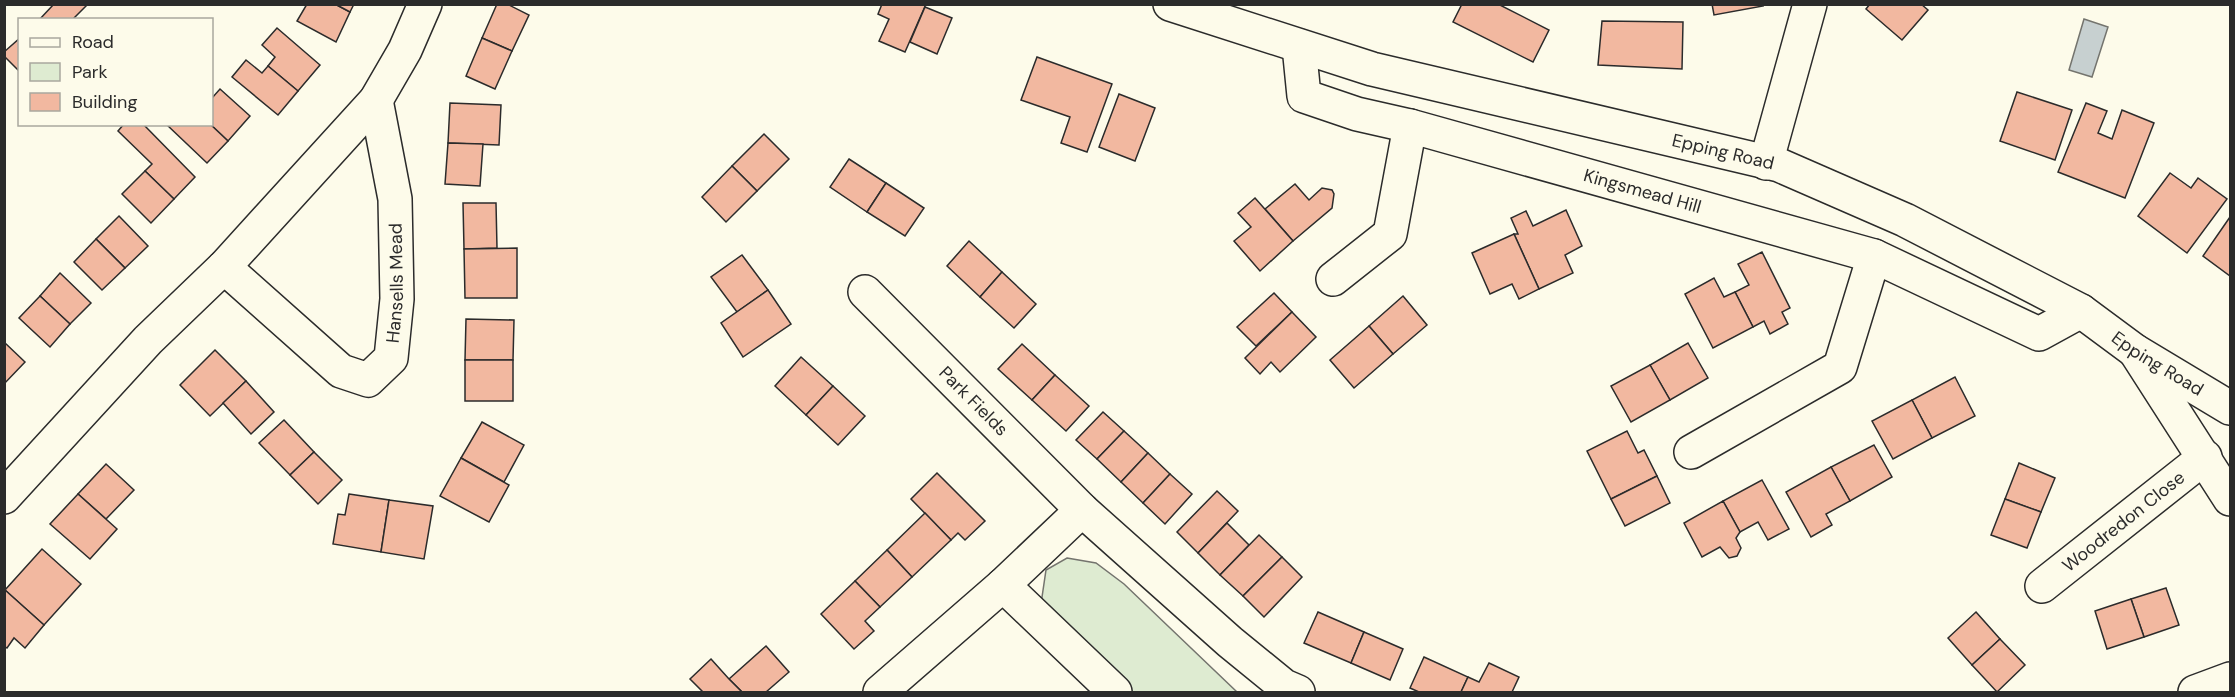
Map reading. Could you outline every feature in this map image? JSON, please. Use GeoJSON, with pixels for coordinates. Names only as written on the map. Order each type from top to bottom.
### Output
{"type":"FeatureCollection","features":[{"type":"Feature","properties":{"kind":"street"},"geometry":{"type":"LineString","coordinates":[[4,498],[148,340],[224,267],[376,100],[405,50],[425,4]]}},
{"type":"Feature","properties":{"kind":"street","name":"Epping Road"},"geometry":{"type":"LineString","coordinates":[[1170,4],[1372,69],[1779,165],[1905,220],[2081,311],[2135,351],[2230,408]]}},
{"type":"Feature","properties":{"kind":"street"},"geometry":{"type":"LineString","coordinates":[[1766,162],[1810,4]]}},
{"type":"Feature","properties":{"kind":"street","name":"Kingsmead Hill"},"geometry":{"type":"LineString","coordinates":[[1299,46],[1304,96],[1357,114],[1410,126],[1874,256],[2039,334],[2081,311]]}},
{"type":"Feature","properties":{"kind":"street","name":"Hansells Mead"},"geometry":{"type":"LineString","coordinates":[[224,267],[341,371],[368,380],[391,358],[397,299],[395,199],[376,100]]}},
{"type":"Feature","properties":{"kind":"street"},"geometry":{"type":"LineString","coordinates":[[1333,279],[1390,234],[1410,126]]}},
{"type":"Feature","properties":{"kind":"street"},"geometry":{"type":"LineString","coordinates":[[1691,452],[1840,367],[1874,256]]}},
{"type":"Feature","properties":{"kind":"street","name":"Park Fields"},"geometry":{"type":"LineString","coordinates":[[865,292],[1082,510],[1230,642],[1284,686],[1298,693]]}},
{"type":"Feature","properties":{"kind":"street"},"geometry":{"type":"LineString","coordinates":[[2135,351],[2230,499]]}},
{"type":"Feature","properties":{"kind":"street","name":"Woodredon Close"},"geometry":{"type":"LineString","coordinates":[[2042,586],[2205,457]]}},
{"type":"Feature","properties":{"kind":"street"},"geometry":{"type":"LineString","coordinates":[[880,693],[1003,585],[1082,510]]}},
{"type":"Feature","properties":{"kind":"street"},"geometry":{"type":"LineString","coordinates":[[1003,585],[1042,619],[1115,693]]}},
{"type":"Feature","properties":{"kind":"street"},"geometry":{"type":"LineString","coordinates":[[2196,693],[2230,680]]}},
{"type":"Feature","properties":{"kind":"green space"},"geometry":{"type":"Polygon","coordinates":[[[1067,558],[1096,563],[1124,584],[1237,692],[1115,692],[1041,604],[1046,570],[1067,558]]]}},
{"type":"Feature","properties":{"kind":"shaded area"},"geometry":{"type":"Polygon","coordinates":[[[2084,19],[2108,27],[2092,77],[2069,70],[2084,19]]]}},
{"type":"Feature","properties":{"kind":"building"},"geometry":{"type":"Polygon","coordinates":[[[54,4],[88,4],[74,18],[41,18],[54,4]]]}},
{"type":"Feature","properties":{"kind":"building"},"geometry":{"type":"Polygon","coordinates":[[[307,4],[335,4],[350,12],[336,42],[297,21],[307,4]]]}},
{"type":"Feature","properties":{"kind":"building"},"geometry":{"type":"Polygon","coordinates":[[[335,4],[354,4],[350,12],[335,4]]]}},
{"type":"Feature","properties":{"kind":"building"},"geometry":{"type":"Polygon","coordinates":[[[497,4],[507,4],[529,15],[512,51],[482,38],[497,4]]]}},
{"type":"Feature","properties":{"kind":"building"},"geometry":{"type":"Polygon","coordinates":[[[882,4],[926,4],[905,52],[879,41],[889,19],[878,14],[882,4]]]}},
{"type":"Feature","properties":{"kind":"building"},"geometry":{"type":"Polygon","coordinates":[[[1462,4],[1498,4],[1549,30],[1533,62],[1453,22],[1462,4]]]}},
{"type":"Feature","properties":{"kind":"building"},"geometry":{"type":"Polygon","coordinates":[[[1712,4],[1762,4],[1763,6],[1714,15],[1712,4]]]}},
{"type":"Feature","properties":{"kind":"building"},"geometry":{"type":"Polygon","coordinates":[[[1870,4],[1921,4],[1928,10],[1902,40],[1866,9],[1870,4]]]}},
{"type":"Feature","properties":{"kind":"building"},"geometry":{"type":"Polygon","coordinates":[[[925,7],[952,18],[937,54],[910,42],[925,7]]]}},
{"type":"Feature","properties":{"kind":"building"},"geometry":{"type":"Polygon","coordinates":[[[1602,21],[1683,22],[1682,69],[1598,65],[1602,21]]]}},
{"type":"Feature","properties":{"kind":"building"},"geometry":{"type":"Polygon","coordinates":[[[277,28],[320,65],[298,91],[268,66],[275,57],[262,45],[277,28]]]}},
{"type":"Feature","properties":{"kind":"building"},"geometry":{"type":"Polygon","coordinates":[[[482,38],[512,51],[495,89],[466,76],[482,38]]]}},
{"type":"Feature","properties":{"kind":"building"},"geometry":{"type":"Polygon","coordinates":[[[18,40],[18,70],[4,56],[4,52],[18,40]]]}},
{"type":"Feature","properties":{"kind":"building"},"geometry":{"type":"Polygon","coordinates":[[[1037,57],[1112,84],[1087,152],[1061,143],[1070,117],[1021,100],[1037,57]]]}},
{"type":"Feature","properties":{"kind":"building"},"geometry":{"type":"Polygon","coordinates":[[[246,60],[262,73],[268,66],[298,91],[278,115],[232,77],[246,60]]]}},
{"type":"Feature","properties":{"kind":"building"},"geometry":{"type":"Polygon","coordinates":[[[220,89],[250,116],[228,141],[212,126],[213,97],[220,89]]]}},
{"type":"Feature","properties":{"kind":"building"},"geometry":{"type":"Polygon","coordinates":[[[2017,92],[2072,110],[2055,160],[2000,141],[2017,92]]]}},
{"type":"Feature","properties":{"kind":"building"},"geometry":{"type":"Polygon","coordinates":[[[1119,94],[1155,108],[1135,161],[1099,147],[1119,94]]]}},
{"type":"Feature","properties":{"kind":"building"},"geometry":{"type":"Polygon","coordinates":[[[450,103],[501,105],[499,145],[448,143],[450,103]]]}},
{"type":"Feature","properties":{"kind":"building"},"geometry":{"type":"Polygon","coordinates":[[[2086,103],[2107,111],[2098,133],[2112,139],[2122,110],[2154,123],[2125,198],[2058,172],[2086,103]]]}},
{"type":"Feature","properties":{"kind":"building"},"geometry":{"type":"Polygon","coordinates":[[[122,126],[145,126],[195,177],[174,199],[145,171],[152,164],[118,131],[122,126]]]}},
{"type":"Feature","properties":{"kind":"building"},"geometry":{"type":"Polygon","coordinates":[[[168,126],[212,126],[228,141],[207,163],[168,126]]]}},
{"type":"Feature","properties":{"kind":"building"},"geometry":{"type":"Polygon","coordinates":[[[764,134],[789,159],[757,191],[732,166],[764,134]]]}},
{"type":"Feature","properties":{"kind":"building"},"geometry":{"type":"Polygon","coordinates":[[[448,143],[483,144],[480,186],[445,184],[448,143]]]}},
{"type":"Feature","properties":{"kind":"building"},"geometry":{"type":"Polygon","coordinates":[[[849,159],[886,183],[867,212],[830,187],[849,159]]]}},
{"type":"Feature","properties":{"kind":"building"},"geometry":{"type":"Polygon","coordinates":[[[732,166],[757,191],[726,222],[702,197],[732,166]]]}},
{"type":"Feature","properties":{"kind":"building"},"geometry":{"type":"Polygon","coordinates":[[[145,171],[174,199],[151,223],[122,194],[145,171]]]}},
{"type":"Feature","properties":{"kind":"building"},"geometry":{"type":"Polygon","coordinates":[[[2170,173],[2191,188],[2198,178],[2227,199],[2187,253],[2138,216],[2170,173]]]}},
{"type":"Feature","properties":{"kind":"building"},"geometry":{"type":"Polygon","coordinates":[[[886,183],[924,208],[905,236],[867,212],[886,183]]]}},
{"type":"Feature","properties":{"kind":"building"},"geometry":{"type":"Polygon","coordinates":[[[1295,184],[1309,200],[1322,188],[1332,190],[1334,194],[1332,208],[1293,241],[1265,209],[1295,184]]]}},
{"type":"Feature","properties":{"kind":"building"},"geometry":{"type":"Polygon","coordinates":[[[1255,198],[1293,241],[1260,271],[1234,241],[1251,227],[1238,213],[1255,198]]]}},
{"type":"Feature","properties":{"kind":"building"},"geometry":{"type":"Polygon","coordinates":[[[463,203],[496,203],[497,248],[464,249],[463,203]]]}},
{"type":"Feature","properties":{"kind":"building"},"geometry":{"type":"Polygon","coordinates":[[[1566,210],[1582,246],[1565,255],[1573,273],[1539,289],[1514,234],[1518,234],[1511,218],[1526,211],[1533,226],[1566,210]]]}},
{"type":"Feature","properties":{"kind":"building"},"geometry":{"type":"Polygon","coordinates":[[[119,216],[148,246],[125,268],[96,239],[119,216]]]}},
{"type":"Feature","properties":{"kind":"building"},"geometry":{"type":"Polygon","coordinates":[[[2230,217],[2230,276],[2203,256],[2230,217]]]}},
{"type":"Feature","properties":{"kind":"building"},"geometry":{"type":"Polygon","coordinates":[[[1514,234],[1539,289],[1519,299],[1512,284],[1490,294],[1472,253],[1514,234]]]}},
{"type":"Feature","properties":{"kind":"building"},"geometry":{"type":"Polygon","coordinates":[[[96,239],[125,268],[102,290],[74,262],[96,239]]]}},
{"type":"Feature","properties":{"kind":"building"},"geometry":{"type":"Polygon","coordinates":[[[969,241],[1002,272],[980,297],[947,266],[969,241]]]}},
{"type":"Feature","properties":{"kind":"building"},"geometry":{"type":"Polygon","coordinates":[[[517,248],[517,298],[465,298],[464,249],[517,248]]]}},
{"type":"Feature","properties":{"kind":"building"},"geometry":{"type":"Polygon","coordinates":[[[1762,252],[1790,308],[1782,312],[1788,324],[1770,334],[1764,321],[1753,327],[1735,292],[1749,285],[1738,264],[1762,252]]]}},
{"type":"Feature","properties":{"kind":"building"},"geometry":{"type":"Polygon","coordinates":[[[742,255],[768,290],[737,312],[711,277],[742,255]]]}},
{"type":"Feature","properties":{"kind":"building"},"geometry":{"type":"Polygon","coordinates":[[[1002,272],[1036,304],[1014,328],[980,297],[1002,272]]]}},
{"type":"Feature","properties":{"kind":"building"},"geometry":{"type":"Polygon","coordinates":[[[60,273],[91,303],[70,324],[40,296],[60,273]]]}},
{"type":"Feature","properties":{"kind":"building"},"geometry":{"type":"Polygon","coordinates":[[[1714,278],[1724,297],[1735,292],[1753,327],[1713,348],[1685,294],[1714,278]]]}},
{"type":"Feature","properties":{"kind":"building"},"geometry":{"type":"Polygon","coordinates":[[[768,290],[791,324],[743,357],[721,323],[768,290]]]}},
{"type":"Feature","properties":{"kind":"building"},"geometry":{"type":"Polygon","coordinates":[[[1274,293],[1292,312],[1256,346],[1237,327],[1274,293]]]}},
{"type":"Feature","properties":{"kind":"building"},"geometry":{"type":"Polygon","coordinates":[[[40,296],[70,324],[50,347],[19,318],[40,296]]]}},
{"type":"Feature","properties":{"kind":"building"},"geometry":{"type":"Polygon","coordinates":[[[1403,296],[1427,325],[1393,354],[1369,326],[1403,296]]]}},
{"type":"Feature","properties":{"kind":"building"},"geometry":{"type":"Polygon","coordinates":[[[1292,312],[1316,337],[1280,372],[1271,362],[1260,374],[1245,358],[1292,312]]]}},
{"type":"Feature","properties":{"kind":"building"},"geometry":{"type":"Polygon","coordinates":[[[466,319],[514,320],[513,360],[465,360],[466,319]]]}},
{"type":"Feature","properties":{"kind":"building"},"geometry":{"type":"Polygon","coordinates":[[[1369,326],[1393,354],[1354,388],[1330,360],[1369,326]]]}},
{"type":"Feature","properties":{"kind":"building"},"geometry":{"type":"Polygon","coordinates":[[[4,342],[25,362],[4,384],[4,342]]]}},
{"type":"Feature","properties":{"kind":"building"},"geometry":{"type":"Polygon","coordinates":[[[1688,343],[1708,378],[1670,400],[1650,365],[1688,343]]]}},
{"type":"Feature","properties":{"kind":"building"},"geometry":{"type":"Polygon","coordinates":[[[1022,344],[1055,375],[1032,400],[998,369],[1022,344]]]}},
{"type":"Feature","properties":{"kind":"building"},"geometry":{"type":"Polygon","coordinates":[[[215,350],[246,381],[210,416],[180,385],[215,350]]]}},
{"type":"Feature","properties":{"kind":"building"},"geometry":{"type":"Polygon","coordinates":[[[801,357],[833,386],[806,415],[775,386],[801,357]]]}},
{"type":"Feature","properties":{"kind":"building"},"geometry":{"type":"Polygon","coordinates":[[[465,360],[513,360],[513,401],[465,401],[465,360]]]}},
{"type":"Feature","properties":{"kind":"building"},"geometry":{"type":"Polygon","coordinates":[[[1650,365],[1670,400],[1631,422],[1611,386],[1650,365]]]}},
{"type":"Feature","properties":{"kind":"building"},"geometry":{"type":"Polygon","coordinates":[[[1055,375],[1089,406],[1066,431],[1032,400],[1055,375]]]}},
{"type":"Feature","properties":{"kind":"building"},"geometry":{"type":"Polygon","coordinates":[[[1955,377],[1975,416],[1932,438],[1912,400],[1955,377]]]}},
{"type":"Feature","properties":{"kind":"building"},"geometry":{"type":"Polygon","coordinates":[[[246,381],[274,412],[251,434],[223,403],[246,381]]]}},
{"type":"Feature","properties":{"kind":"building"},"geometry":{"type":"Polygon","coordinates":[[[833,386],[865,416],[838,445],[806,415],[833,386]]]}},
{"type":"Feature","properties":{"kind":"building"},"geometry":{"type":"Polygon","coordinates":[[[1912,400],[1932,438],[1893,459],[1872,421],[1912,400]]]}},
{"type":"Feature","properties":{"kind":"building"},"geometry":{"type":"Polygon","coordinates":[[[1103,412],[1124,431],[1097,459],[1076,440],[1103,412]]]}},
{"type":"Feature","properties":{"kind":"building"},"geometry":{"type":"Polygon","coordinates":[[[284,420],[314,452],[290,475],[259,443],[284,420]]]}},
{"type":"Feature","properties":{"kind":"building"},"geometry":{"type":"Polygon","coordinates":[[[482,422],[524,445],[504,482],[461,458],[482,422]]]}},
{"type":"Feature","properties":{"kind":"building"},"geometry":{"type":"Polygon","coordinates":[[[1124,431],[1148,453],[1121,482],[1097,459],[1124,431]]]}},
{"type":"Feature","properties":{"kind":"building"},"geometry":{"type":"Polygon","coordinates":[[[1627,431],[1638,453],[1644,450],[1657,476],[1611,499],[1587,451],[1627,431]]]}},
{"type":"Feature","properties":{"kind":"building"},"geometry":{"type":"Polygon","coordinates":[[[1874,445],[1892,477],[1850,501],[1831,467],[1874,445]]]}},
{"type":"Feature","properties":{"kind":"building"},"geometry":{"type":"Polygon","coordinates":[[[314,452],[342,480],[318,504],[290,475],[314,452]]]}},
{"type":"Feature","properties":{"kind":"building"},"geometry":{"type":"Polygon","coordinates":[[[1148,453],[1170,474],[1143,503],[1121,482],[1148,453]]]}},
{"type":"Feature","properties":{"kind":"building"},"geometry":{"type":"Polygon","coordinates":[[[461,458],[509,485],[489,522],[440,496],[461,458]]]}},
{"type":"Feature","properties":{"kind":"building"},"geometry":{"type":"Polygon","coordinates":[[[2019,463],[2055,478],[2041,512],[2005,499],[2019,463]]]}},
{"type":"Feature","properties":{"kind":"building"},"geometry":{"type":"Polygon","coordinates":[[[106,464],[134,490],[106,519],[78,494],[106,464]]]}},
{"type":"Feature","properties":{"kind":"building"},"geometry":{"type":"Polygon","coordinates":[[[1831,467],[1850,501],[1826,514],[1832,525],[1811,537],[1786,492],[1831,467]]]}},
{"type":"Feature","properties":{"kind":"building"},"geometry":{"type":"Polygon","coordinates":[[[937,473],[985,521],[965,540],[958,533],[951,540],[911,499],[937,473]]]}},
{"type":"Feature","properties":{"kind":"building"},"geometry":{"type":"Polygon","coordinates":[[[1170,474],[1192,494],[1165,524],[1143,503],[1170,474]]]}},
{"type":"Feature","properties":{"kind":"building"},"geometry":{"type":"Polygon","coordinates":[[[1657,476],[1670,503],[1625,526],[1611,499],[1657,476]]]}},
{"type":"Feature","properties":{"kind":"building"},"geometry":{"type":"Polygon","coordinates":[[[1762,480],[1789,529],[1768,540],[1758,522],[1740,532],[1723,501],[1762,480]]]}},
{"type":"Feature","properties":{"kind":"building"},"geometry":{"type":"Polygon","coordinates":[[[1217,491],[1238,511],[1198,553],[1177,532],[1217,491]]]}},
{"type":"Feature","properties":{"kind":"building"},"geometry":{"type":"Polygon","coordinates":[[[78,494],[117,529],[90,559],[50,524],[78,494]]]}},
{"type":"Feature","properties":{"kind":"building"},"geometry":{"type":"Polygon","coordinates":[[[349,494],[389,500],[381,552],[333,544],[338,514],[345,515],[349,494]]]}},
{"type":"Feature","properties":{"kind":"building"},"geometry":{"type":"Polygon","coordinates":[[[2005,499],[2041,512],[2027,548],[1991,535],[2005,499]]]}},
{"type":"Feature","properties":{"kind":"building"},"geometry":{"type":"Polygon","coordinates":[[[389,500],[433,506],[424,559],[381,552],[389,500]]]}},
{"type":"Feature","properties":{"kind":"building"},"geometry":{"type":"Polygon","coordinates":[[[1723,501],[1740,532],[1736,538],[1741,548],[1737,556],[1729,558],[1720,547],[1702,557],[1684,523],[1723,501]]]}},
{"type":"Feature","properties":{"kind":"building"},"geometry":{"type":"Polygon","coordinates":[[[925,513],[951,540],[912,577],[887,550],[925,513]]]}},
{"type":"Feature","properties":{"kind":"building"},"geometry":{"type":"Polygon","coordinates":[[[1227,523],[1249,545],[1220,575],[1198,553],[1227,523]]]}},
{"type":"Feature","properties":{"kind":"building"},"geometry":{"type":"Polygon","coordinates":[[[1259,535],[1282,557],[1243,596],[1220,575],[1259,535]]]}},
{"type":"Feature","properties":{"kind":"building"},"geometry":{"type":"Polygon","coordinates":[[[42,549],[81,584],[44,625],[5,590],[42,549]]]}},
{"type":"Feature","properties":{"kind":"building"},"geometry":{"type":"Polygon","coordinates":[[[887,550],[912,577],[880,607],[855,581],[887,550]]]}},
{"type":"Feature","properties":{"kind":"building"},"geometry":{"type":"Polygon","coordinates":[[[1282,557],[1302,577],[1264,617],[1243,596],[1282,557]]]}},
{"type":"Feature","properties":{"kind":"building"},"geometry":{"type":"Polygon","coordinates":[[[855,581],[880,607],[865,621],[874,631],[854,649],[821,614],[855,581]]]}},
{"type":"Feature","properties":{"kind":"building"},"geometry":{"type":"Polygon","coordinates":[[[2166,588],[2179,625],[2144,637],[2131,599],[2166,588]]]}},
{"type":"Feature","properties":{"kind":"building"},"geometry":{"type":"Polygon","coordinates":[[[5,590],[44,625],[25,648],[14,638],[7,648],[4,646],[5,590]]]}},
{"type":"Feature","properties":{"kind":"building"},"geometry":{"type":"Polygon","coordinates":[[[2131,599],[2144,637],[2107,649],[2095,611],[2131,599]]]}},
{"type":"Feature","properties":{"kind":"building"},"geometry":{"type":"Polygon","coordinates":[[[1318,612],[1364,632],[1351,663],[1304,643],[1318,612]]]}},
{"type":"Feature","properties":{"kind":"building"},"geometry":{"type":"Polygon","coordinates":[[[1976,612],[2000,639],[1972,665],[1948,638],[1976,612]]]}},
{"type":"Feature","properties":{"kind":"building"},"geometry":{"type":"Polygon","coordinates":[[[1364,632],[1403,649],[1390,680],[1351,663],[1364,632]]]}},
{"type":"Feature","properties":{"kind":"building"},"geometry":{"type":"Polygon","coordinates":[[[2000,639],[2025,665],[1997,692],[1972,665],[2000,639]]]}},
{"type":"Feature","properties":{"kind":"building"},"geometry":{"type":"Polygon","coordinates":[[[766,646],[789,672],[766,692],[742,692],[729,679],[766,646]]]}},
{"type":"Feature","properties":{"kind":"building"},"geometry":{"type":"Polygon","coordinates":[[[1424,657],[1468,677],[1461,692],[1419,692],[1410,688],[1424,657]]]}},
{"type":"Feature","properties":{"kind":"building"},"geometry":{"type":"Polygon","coordinates":[[[711,659],[742,692],[703,692],[690,679],[711,659]]]}},
{"type":"Feature","properties":{"kind":"building"},"geometry":{"type":"Polygon","coordinates":[[[1489,663],[1519,677],[1512,692],[1461,692],[1468,677],[1479,682],[1489,663]]]}}]}
